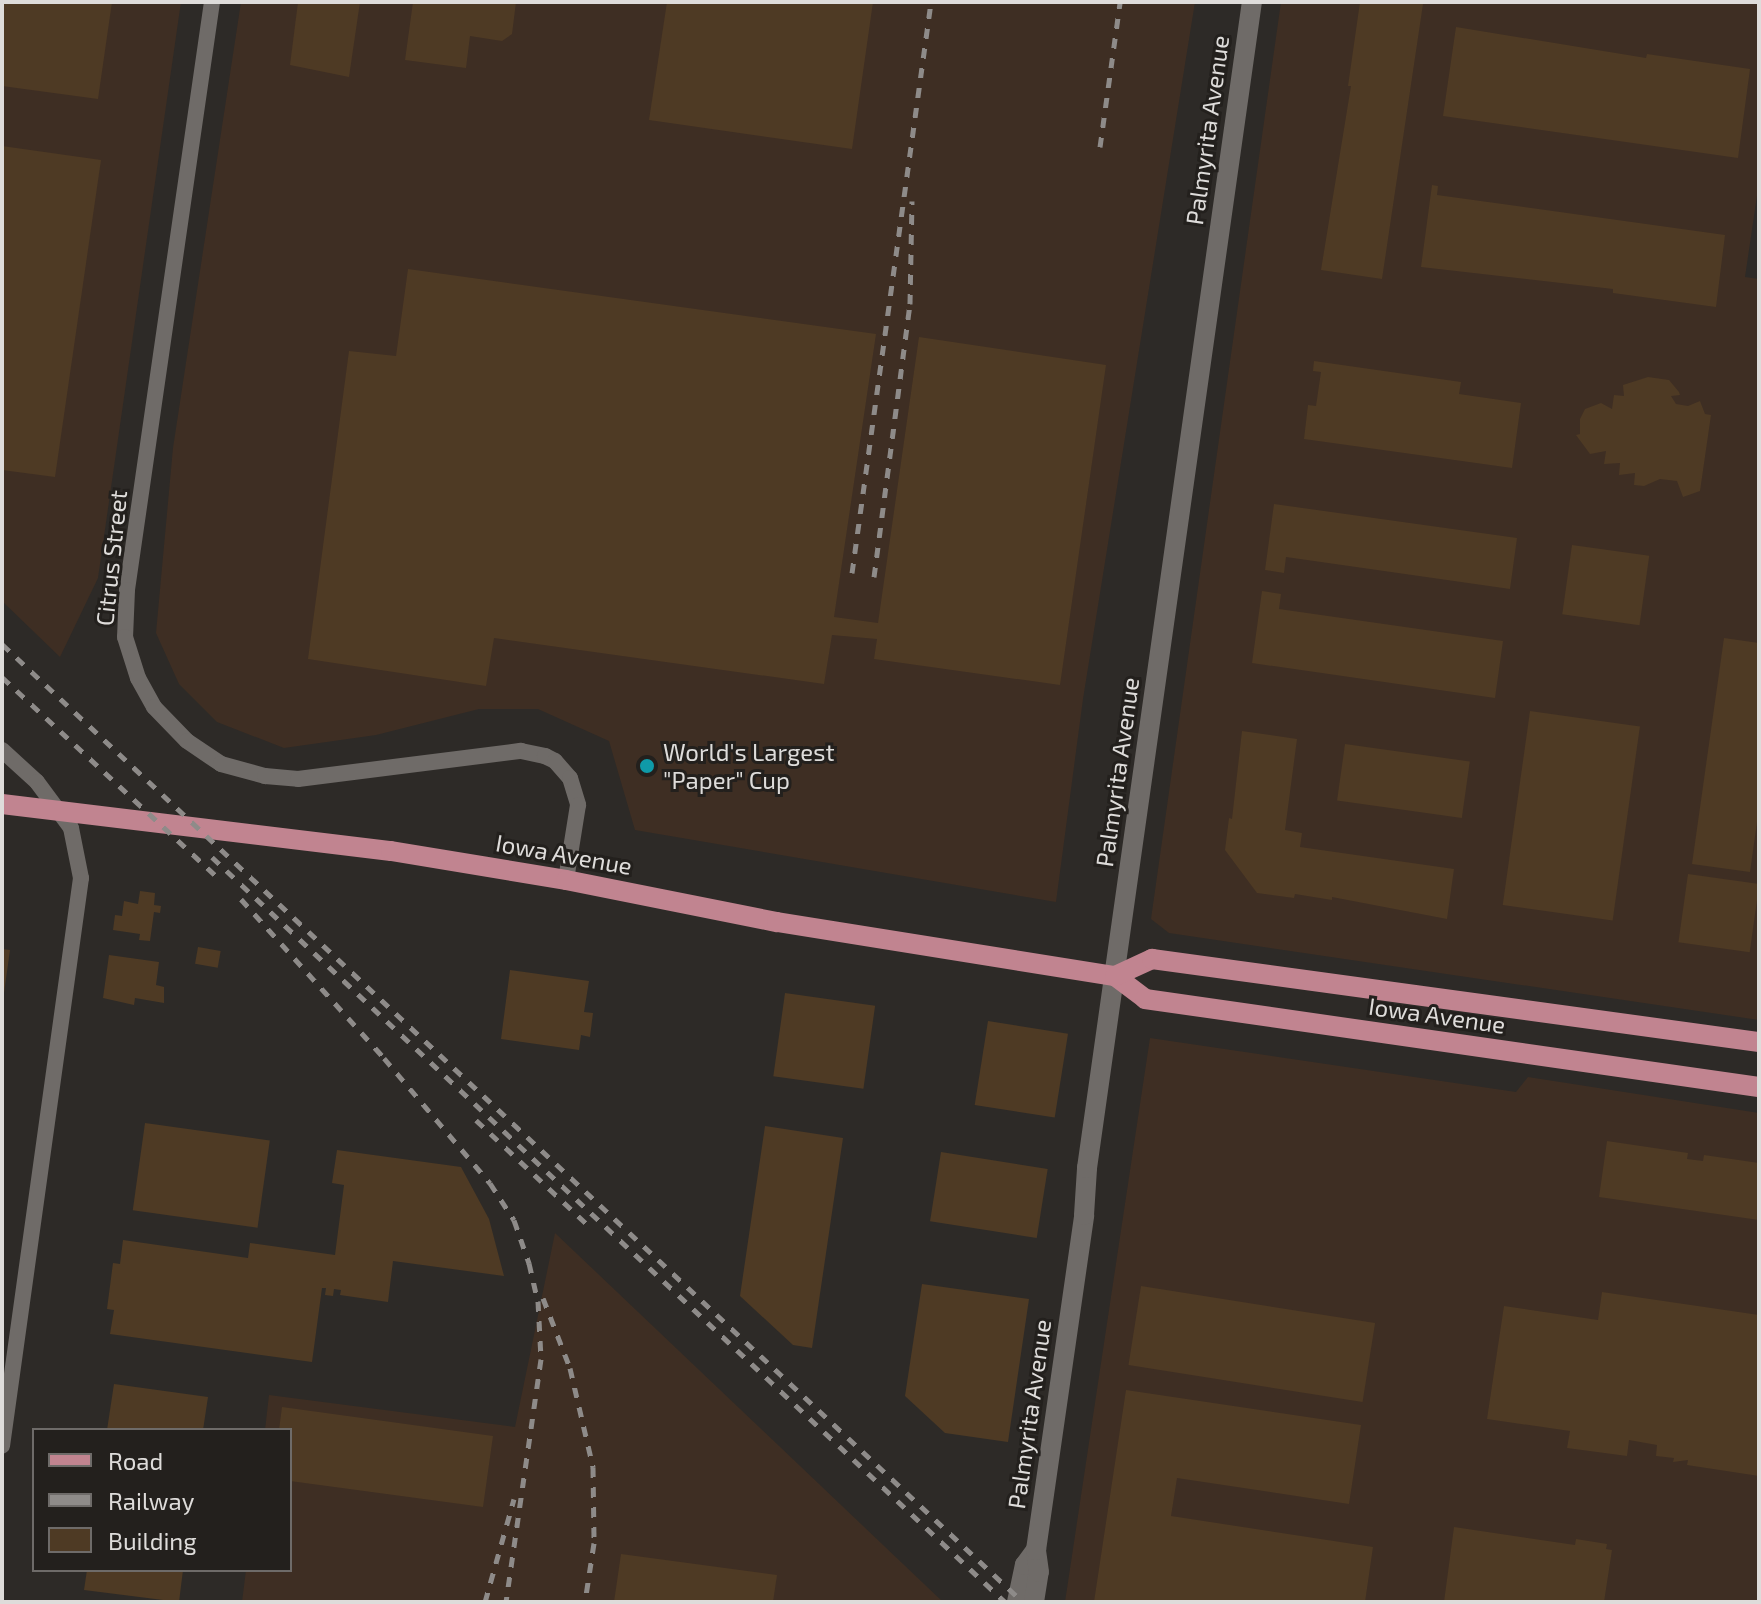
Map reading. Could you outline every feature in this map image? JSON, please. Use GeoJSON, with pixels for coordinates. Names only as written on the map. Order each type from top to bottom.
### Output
{"type":"FeatureCollection","features":[{"type":"Feature","properties":{"kind":"main road","name":"Iowa Avenue"},"geometry":{"type":"LineString","coordinates":[[2,804],[391,851],[566,880],[777,922],[1115,976],[1145,999],[1759,1087]]}},
{"type":"Feature","properties":{"kind":"main road","name":"Iowa Avenue"},"geometry":{"type":"LineString","coordinates":[[1115,976],[1152,959],[1759,1042]]}},
{"type":"Feature","properties":{"kind":"street","name":"Citrus Street"},"geometry":{"type":"LineString","coordinates":[[212,2],[127,590],[125,637],[138,678],[154,707],[194,747],[221,764],[265,776],[298,779],[521,751],[545,756],[555,761],[570,778],[578,805],[566,880]]}},
{"type":"Feature","properties":{"kind":"street","name":"Palmyrita Avenue"},"geometry":{"type":"LineString","coordinates":[[1034,1602],[1039,1572],[1036,1550],[1252,2]]}},
{"type":"Feature","properties":{"kind":"street"},"geometry":{"type":"LineString","coordinates":[[2,750],[37,782],[71,828],[81,878],[2,1446]]}},
{"type":"Feature","properties":{"kind":"street","name":"Palmyrita Avenue"},"geometry":{"type":"LineString","coordinates":[[1017,1602],[1025,1565],[1036,1550]]}},
{"type":"Feature","properties":{"kind":"shaded area"},"geometry":{"type":"Polygon","coordinates":[[[2,2],[181,2],[98,578],[60,657],[2,601],[2,2]]]}},
{"type":"Feature","properties":{"kind":"shaded area"},"geometry":{"type":"Polygon","coordinates":[[[241,2],[1195,2],[1083,699],[1056,902],[635,830],[609,741],[538,709],[479,709],[376,735],[284,748],[217,722],[179,684],[156,633],[173,448],[241,2]]]}},
{"type":"Feature","properties":{"kind":"shaded area"},"geometry":{"type":"Polygon","coordinates":[[[1281,2],[1759,2],[1759,182],[1745,277],[1759,279],[1759,1020],[1169,933],[1151,919],[1281,2]]]}},
{"type":"Feature","properties":{"kind":"shaded area"},"geometry":{"type":"Polygon","coordinates":[[[1150,1038],[1516,1092],[1528,1077],[1759,1113],[1759,1602],[1065,1602],[1150,1038]]]}},
{"type":"Feature","properties":{"kind":"shaded area"},"geometry":{"type":"Polygon","coordinates":[[[555,1233],[943,1602],[242,1602],[246,1572],[292,1572],[292,1428],[265,1428],[269,1395],[515,1427],[555,1233]]]}},
{"type":"Feature","properties":{"kind":"building"},"geometry":{"type":"Polygon","coordinates":[[[2,2],[112,2],[98,99],[2,86],[2,2]]]}},
{"type":"Feature","properties":{"kind":"building"},"geometry":{"type":"Polygon","coordinates":[[[298,2],[360,2],[349,77],[290,65],[298,2]]]}},
{"type":"Feature","properties":{"kind":"building"},"geometry":{"type":"Polygon","coordinates":[[[413,2],[516,2],[512,34],[502,41],[470,36],[466,68],[405,60],[413,2]]]}},
{"type":"Feature","properties":{"kind":"building"},"geometry":{"type":"Polygon","coordinates":[[[667,2],[873,2],[852,149],[649,120],[667,2]]]}},
{"type":"Feature","properties":{"kind":"building"},"geometry":{"type":"Polygon","coordinates":[[[1360,2],[1423,4],[1382,279],[1321,270],[1351,86],[1348,86],[1360,2]]]}},
{"type":"Feature","properties":{"kind":"building"},"geometry":{"type":"Polygon","coordinates":[[[1456,27],[1646,58],[1647,54],[1750,69],[1738,158],[1443,116],[1456,27]]]}},
{"type":"Feature","properties":{"kind":"building"},"geometry":{"type":"Polygon","coordinates":[[[2,146],[101,160],[55,477],[2,470],[2,146]]]}},
{"type":"Feature","properties":{"kind":"building"},"geometry":{"type":"Polygon","coordinates":[[[1432,185],[1438,186],[1437,195],[1725,235],[1716,307],[1613,293],[1613,289],[1421,267],[1432,185]]]}},
{"type":"Feature","properties":{"kind":"building"},"geometry":{"type":"Polygon","coordinates":[[[408,269],[876,334],[834,617],[878,623],[919,337],[1106,365],[1060,685],[874,659],[877,639],[832,635],[824,684],[494,638],[486,686],[308,659],[349,351],[396,356],[408,269]]]}},
{"type":"Feature","properties":{"kind":"building"},"geometry":{"type":"Polygon","coordinates":[[[1314,361],[1461,382],[1459,394],[1521,403],[1512,468],[1304,439],[1308,405],[1316,406],[1321,372],[1313,371],[1314,361]]]}},
{"type":"Feature","properties":{"kind":"building"},"geometry":{"type":"Polygon","coordinates":[[[1648,377],[1669,380],[1680,395],[1671,396],[1676,404],[1688,406],[1700,401],[1705,414],[1711,415],[1700,491],[1683,497],[1677,481],[1660,479],[1644,486],[1634,485],[1635,473],[1619,475],[1620,463],[1604,464],[1606,451],[1590,454],[1576,435],[1580,434],[1580,419],[1585,409],[1601,403],[1612,409],[1614,395],[1624,396],[1623,385],[1648,377]]]}},
{"type":"Feature","properties":{"kind":"building"},"geometry":{"type":"Polygon","coordinates":[[[1274,504],[1517,538],[1510,589],[1286,557],[1284,573],[1265,570],[1274,504]]]}},
{"type":"Feature","properties":{"kind":"building"},"geometry":{"type":"Polygon","coordinates":[[[1572,545],[1649,556],[1639,625],[1562,614],[1572,545]]]}},
{"type":"Feature","properties":{"kind":"building"},"geometry":{"type":"Polygon","coordinates":[[[1262,591],[1281,594],[1279,609],[1503,641],[1495,698],[1252,663],[1262,591]]]}},
{"type":"Feature","properties":{"kind":"building"},"geometry":{"type":"Polygon","coordinates":[[[1724,638],[1759,643],[1759,808],[1750,872],[1692,864],[1724,638]]]}},
{"type":"Feature","properties":{"kind":"building"},"geometry":{"type":"Polygon","coordinates":[[[1530,711],[1640,726],[1613,921],[1503,905],[1530,711]]]}},
{"type":"Feature","properties":{"kind":"building"},"geometry":{"type":"Polygon","coordinates":[[[1242,731],[1297,739],[1285,830],[1302,833],[1300,847],[1454,869],[1447,919],[1332,897],[1332,900],[1295,894],[1294,898],[1257,893],[1225,850],[1229,818],[1232,819],[1242,731]]]}},
{"type":"Feature","properties":{"kind":"building"},"geometry":{"type":"Polygon","coordinates":[[[1345,744],[1470,762],[1462,818],[1337,800],[1345,744]]]}},
{"type":"Feature","properties":{"kind":"building"},"geometry":{"type":"Polygon","coordinates":[[[1688,874],[1759,884],[1750,952],[1678,942],[1688,874]]]}},
{"type":"Feature","properties":{"kind":"building"},"geometry":{"type":"Polygon","coordinates":[[[140,891],[155,893],[154,905],[161,906],[160,913],[154,912],[150,941],[139,940],[140,934],[113,930],[115,915],[122,916],[124,901],[138,904],[140,891]]]}},
{"type":"Feature","properties":{"kind":"building"},"geometry":{"type":"Polygon","coordinates":[[[198,947],[221,951],[218,968],[195,964],[198,947]]]}},
{"type":"Feature","properties":{"kind":"building"},"geometry":{"type":"Polygon","coordinates":[[[2,949],[10,950],[4,993],[2,992],[2,949]]]}},
{"type":"Feature","properties":{"kind":"building"},"geometry":{"type":"Polygon","coordinates":[[[109,955],[159,962],[156,985],[164,987],[164,1003],[135,998],[134,1005],[103,998],[109,955]]]}},
{"type":"Feature","properties":{"kind":"building"},"geometry":{"type":"Polygon","coordinates":[[[510,970],[589,981],[584,1012],[593,1013],[590,1037],[581,1035],[579,1050],[501,1039],[510,970]]]}},
{"type":"Feature","properties":{"kind":"building"},"geometry":{"type":"Polygon","coordinates":[[[785,993],[875,1006],[863,1089],[773,1076],[785,993]]]}},
{"type":"Feature","properties":{"kind":"building"},"geometry":{"type":"Polygon","coordinates":[[[988,1021],[1068,1034],[1055,1118],[975,1105],[988,1021]]]}},
{"type":"Feature","properties":{"kind":"building"},"geometry":{"type":"Polygon","coordinates":[[[145,1123],[270,1141],[258,1228],[133,1210],[145,1123]]]}},
{"type":"Feature","properties":{"kind":"building"},"geometry":{"type":"Polygon","coordinates":[[[765,1126],[843,1138],[812,1348],[793,1345],[740,1296],[765,1126]]]}},
{"type":"Feature","properties":{"kind":"building"},"geometry":{"type":"Polygon","coordinates":[[[1607,1141],[1688,1153],[1687,1159],[1703,1161],[1704,1155],[1759,1163],[1759,1220],[1599,1197],[1607,1141]]]}},
{"type":"Feature","properties":{"kind":"building"},"geometry":{"type":"Polygon","coordinates":[[[337,1150],[461,1167],[489,1219],[504,1276],[393,1261],[388,1302],[340,1295],[341,1290],[334,1289],[333,1296],[325,1295],[326,1288],[322,1288],[312,1362],[110,1334],[114,1310],[107,1309],[113,1263],[120,1264],[123,1240],[248,1258],[250,1243],[335,1255],[344,1185],[332,1183],[337,1150]]]}},
{"type":"Feature","properties":{"kind":"building"},"geometry":{"type":"Polygon","coordinates":[[[941,1152],[1048,1169],[1037,1238],[930,1221],[941,1152]]]}},
{"type":"Feature","properties":{"kind":"building"},"geometry":{"type":"Polygon","coordinates":[[[922,1284],[1029,1299],[1008,1442],[945,1433],[905,1396],[922,1284]]]}},
{"type":"Feature","properties":{"kind":"building"},"geometry":{"type":"Polygon","coordinates":[[[1141,1286],[1375,1323],[1363,1402],[1128,1365],[1141,1286]]]}},
{"type":"Feature","properties":{"kind":"building"},"geometry":{"type":"Polygon","coordinates":[[[1602,1292],[1759,1315],[1759,1476],[1687,1465],[1688,1460],[1673,1462],[1674,1458],[1656,1456],[1657,1445],[1629,1440],[1627,1456],[1567,1448],[1570,1431],[1487,1419],[1504,1306],[1598,1320],[1602,1292]]]}},
{"type":"Feature","properties":{"kind":"building"},"geometry":{"type":"Polygon","coordinates":[[[114,1384],[208,1397],[203,1428],[107,1428],[114,1384]]]}},
{"type":"Feature","properties":{"kind":"building"},"geometry":{"type":"Polygon","coordinates":[[[1126,1390],[1361,1425],[1349,1504],[1177,1478],[1171,1516],[1373,1547],[1365,1602],[1094,1602],[1126,1390]]]}},
{"type":"Feature","properties":{"kind":"building"},"geometry":{"type":"Polygon","coordinates":[[[282,1407],[493,1436],[483,1507],[292,1481],[292,1428],[279,1428],[282,1407]]]}},
{"type":"Feature","properties":{"kind":"building"},"geometry":{"type":"Polygon","coordinates":[[[1454,1527],[1575,1545],[1576,1539],[1607,1544],[1606,1549],[1612,1550],[1604,1602],[1444,1602],[1454,1527]]]}},
{"type":"Feature","properties":{"kind":"building"},"geometry":{"type":"Polygon","coordinates":[[[621,1554],[777,1575],[773,1602],[614,1602],[621,1554]]]}},
{"type":"Feature","properties":{"kind":"building"},"geometry":{"type":"Polygon","coordinates":[[[87,1572],[183,1572],[179,1602],[84,1590],[87,1572]]]}},
{"type":"Feature","properties":{"kind":"railway"},"geometry":{"type":"LineString","coordinates":[[852,573],[931,2]]}},
{"type":"Feature","properties":{"kind":"railway"},"geometry":{"type":"LineString","coordinates":[[1100,147],[1120,2]]}},
{"type":"Feature","properties":{"kind":"railway"},"geometry":{"type":"LineString","coordinates":[[874,577],[910,304],[912,201]]}},
{"type":"Feature","properties":{"kind":"railway"},"geometry":{"type":"LineString","coordinates":[[2,644],[1023,1602]]}},
{"type":"Feature","properties":{"kind":"railway"},"geometry":{"type":"LineString","coordinates":[[2,677],[217,877]]}},
{"type":"Feature","properties":{"kind":"railway"},"geometry":{"type":"LineString","coordinates":[[212,857],[1005,1602]]}},
{"type":"Feature","properties":{"kind":"railway"},"geometry":{"type":"LineString","coordinates":[[241,899],[384,1058],[490,1183],[514,1220],[538,1301],[541,1359],[506,1602]]}},
{"type":"Feature","properties":{"kind":"railway"},"geometry":{"type":"LineString","coordinates":[[476,1120],[590,1227]]}},
{"type":"Feature","properties":{"kind":"railway"},"geometry":{"type":"LineString","coordinates":[[543,1298],[570,1368],[593,1467],[594,1543],[585,1602]]}},
{"type":"Feature","properties":{"kind":"railway"},"geometry":{"type":"LineString","coordinates":[[485,1602],[514,1499]]}},
{"type":"Feature","properties":{"kind":"place","name":"World's Largest \"Paper\" Cup"},"geometry":{"type":"Point","coordinates":[647,766]}}]}
